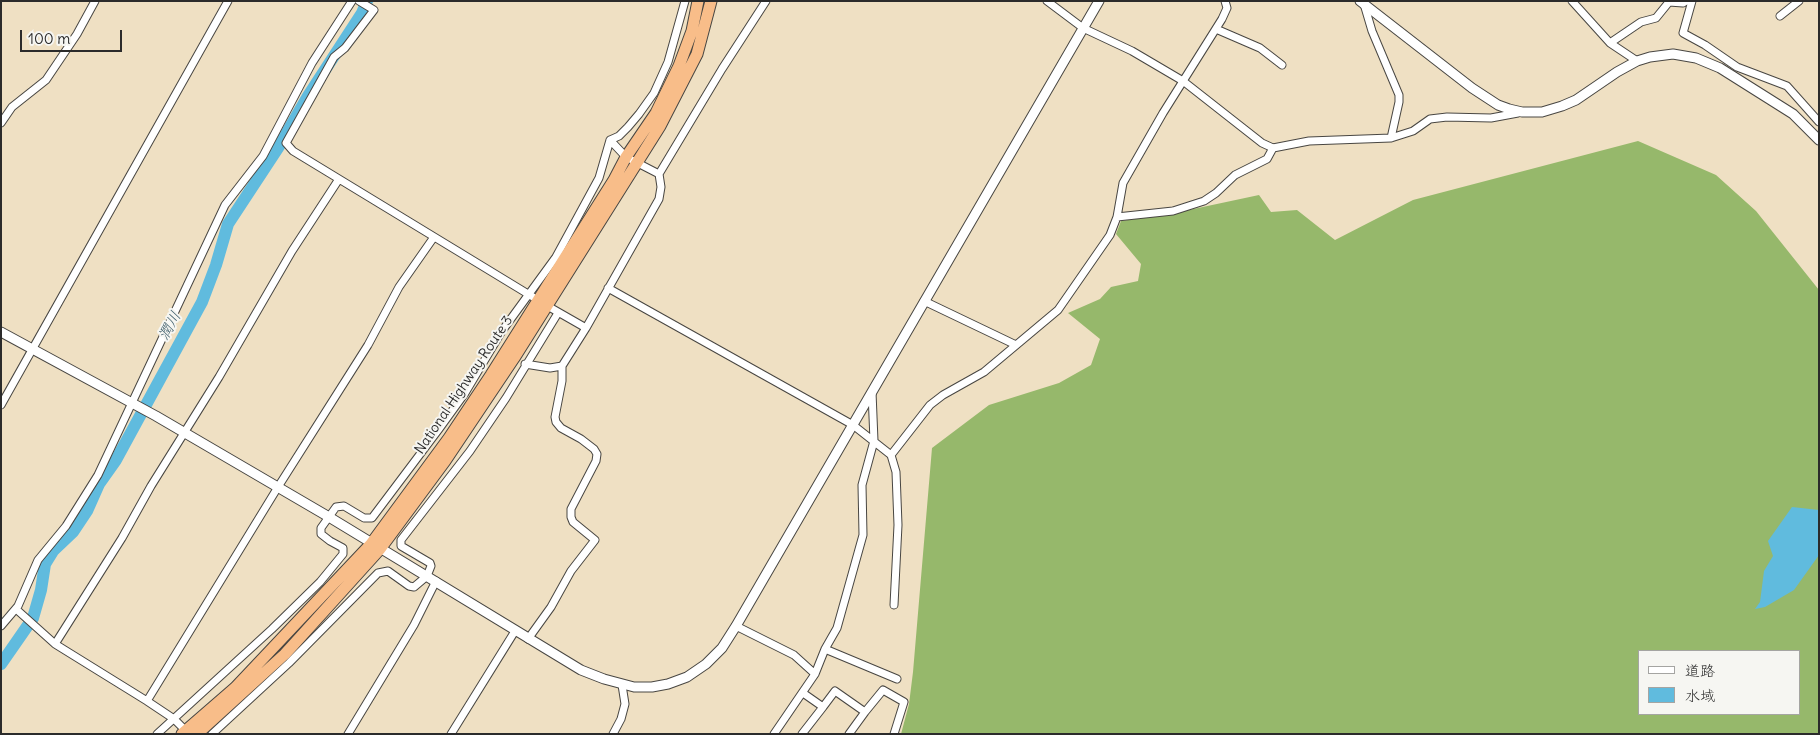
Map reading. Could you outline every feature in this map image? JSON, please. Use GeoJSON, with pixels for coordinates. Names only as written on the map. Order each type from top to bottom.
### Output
{"type":"FeatureCollection","features":[{"type":"Feature","properties":{"kind":"highway","name":"National Highway Route 3"},"geometry":{"type":"LineString","coordinates":[[631,160],[679,66],[692,31],[698,1]]}},
{"type":"Feature","properties":{"kind":"highway","name":"National Highway Route 3"},"geometry":{"type":"LineString","coordinates":[[188,733],[284,654],[376,546],[480,411],[538,300],[631,160],[664,118],[697,54],[711,1]]}},
{"type":"Feature","properties":{"kind":"street"},"geometry":{"type":"LineString","coordinates":[[1,123],[12,107],[46,80],[77,34],[95,1]]}},
{"type":"Feature","properties":{"kind":"street"},"geometry":{"type":"LineString","coordinates":[[1,405],[228,1]]}},
{"type":"Feature","properties":{"kind":"street"},"geometry":{"type":"LineString","coordinates":[[1,626],[18,611],[38,560],[66,526],[98,475],[225,206],[262,156],[312,63],[352,1]]}},
{"type":"Feature","properties":{"kind":"street"},"geometry":{"type":"LineString","coordinates":[[359,1],[374,10],[345,48],[334,57],[286,143],[293,151],[558,313],[586,328]]}},
{"type":"Feature","properties":{"kind":"street"},"geometry":{"type":"LineString","coordinates":[[157,734],[314,589],[343,554],[343,548],[321,534],[321,528],[336,507],[340,506],[364,518],[372,518],[465,393],[502,331],[538,300],[556,257],[599,178],[610,140],[628,127],[654,92],[668,62],[685,1]]}},
{"type":"Feature","properties":{"kind":"street"},"geometry":{"type":"LineString","coordinates":[[528,639],[551,607],[571,571],[595,540],[573,522],[571,517],[571,509],[596,461],[596,454],[594,449],[581,438],[561,428],[556,422],[555,417],[562,381],[562,366],[586,328],[659,199],[661,187],[659,174],[722,69],[766,1]]}},
{"type":"Feature","properties":{"kind":"street"},"geometry":{"type":"LineString","coordinates":[[1047,1],[1083,28],[1132,51],[1183,81],[1262,143],[1272,148],[1309,141],[1391,138],[1413,131],[1430,119],[1447,117],[1491,118],[1522,112],[1542,112],[1570,103],[1617,72],[1638,61],[1673,54],[1696,58],[1720,68],[1785,108],[1819,140]]}},
{"type":"Feature","properties":{"kind":"street"},"geometry":{"type":"LineString","coordinates":[[1,332],[133,403],[330,517],[581,670],[622,684],[652,687],[687,677],[706,664],[722,648],[736,626],[1099,1]]}},
{"type":"Feature","properties":{"kind":"street"},"geometry":{"type":"LineString","coordinates":[[891,456],[930,405],[943,395],[984,372],[1058,310],[1110,235],[1117,216],[1123,184],[1163,113],[1216,29],[1226,8],[1226,1]]}},
{"type":"Feature","properties":{"kind":"street"},"geometry":{"type":"LineString","coordinates":[[1572,1],[1610,43],[1638,61]]}},
{"type":"Feature","properties":{"kind":"street"},"geometry":{"type":"LineString","coordinates":[[1610,43],[1641,22],[1656,18],[1669,2],[1683,3],[1686,1]]}},
{"type":"Feature","properties":{"kind":"street"},"geometry":{"type":"LineString","coordinates":[[1692,1],[1683,33],[1705,45],[1737,67],[1787,86],[1819,122]]}},
{"type":"Feature","properties":{"kind":"street"},"geometry":{"type":"LineString","coordinates":[[1780,16],[1799,1]]}},
{"type":"Feature","properties":{"kind":"street"},"geometry":{"type":"LineString","coordinates":[[1362,3],[1472,88],[1498,105],[1522,112]]}},
{"type":"Feature","properties":{"kind":"street"},"geometry":{"type":"LineString","coordinates":[[1362,3],[1399,95],[1391,138]]}},
{"type":"Feature","properties":{"kind":"street"},"geometry":{"type":"LineString","coordinates":[[1216,29],[1260,48],[1282,65]]}},
{"type":"Feature","properties":{"kind":"street"},"geometry":{"type":"LineString","coordinates":[[610,140],[631,160],[659,174]]}},
{"type":"Feature","properties":{"kind":"street"},"geometry":{"type":"LineString","coordinates":[[1117,216],[1172,211],[1204,202],[1235,175],[1267,159],[1272,148]]}},
{"type":"Feature","properties":{"kind":"street"},"geometry":{"type":"LineString","coordinates":[[55,644],[122,538],[151,486],[218,378],[292,251],[339,179]]}},
{"type":"Feature","properties":{"kind":"street"},"geometry":{"type":"LineString","coordinates":[[147,701],[278,487],[368,345],[399,287],[434,237]]}},
{"type":"Feature","properties":{"kind":"street"},"geometry":{"type":"LineString","coordinates":[[608,288],[853,425],[891,456],[896,472],[898,525],[894,606]]}},
{"type":"Feature","properties":{"kind":"street"},"geometry":{"type":"LineString","coordinates":[[924,301],[1016,345]]}},
{"type":"Feature","properties":{"kind":"street"},"geometry":{"type":"LineString","coordinates":[[212,734],[290,663],[378,573],[388,571],[409,586],[414,587],[427,576],[431,566],[430,563],[401,546],[401,540],[470,451],[506,398],[558,313]]}},
{"type":"Feature","properties":{"kind":"street"},"geometry":{"type":"LineString","coordinates":[[526,364],[550,368],[562,366]]}},
{"type":"Feature","properties":{"kind":"street"},"geometry":{"type":"LineString","coordinates":[[774,734],[815,674],[825,649],[837,628],[863,536],[862,485],[874,441],[872,392]]}},
{"type":"Feature","properties":{"kind":"street"},"geometry":{"type":"LineString","coordinates":[[348,734],[414,625],[436,581]]}},
{"type":"Feature","properties":{"kind":"street"},"geometry":{"type":"LineString","coordinates":[[18,611],[55,644],[174,719],[188,733]]}},
{"type":"Feature","properties":{"kind":"street"},"geometry":{"type":"LineString","coordinates":[[736,626],[794,655],[815,674]]}},
{"type":"Feature","properties":{"kind":"street"},"geometry":{"type":"LineString","coordinates":[[451,734],[515,631]]}},
{"type":"Feature","properties":{"kind":"street"},"geometry":{"type":"LineString","coordinates":[[825,649],[897,679]]}},
{"type":"Feature","properties":{"kind":"street"},"geometry":{"type":"LineString","coordinates":[[613,734],[621,719],[625,704],[622,684]]}},
{"type":"Feature","properties":{"kind":"street"},"geometry":{"type":"LineString","coordinates":[[849,734],[884,690],[904,702],[894,734]]}},
{"type":"Feature","properties":{"kind":"street"},"geometry":{"type":"LineString","coordinates":[[802,734],[835,691],[865,712]]}},
{"type":"Feature","properties":{"kind":"street"},"geometry":{"type":"LineString","coordinates":[[803,693],[823,707]]}},
{"type":"Feature","properties":{"kind":"green space"},"geometry":{"type":"Polygon","coordinates":[[[1638,141],[1716,175],[1756,211],[1819,290],[1819,734],[901,734],[909,704],[913,672],[932,448],[989,405],[1059,383],[1091,365],[1100,339],[1068,313],[1100,299],[1111,287],[1138,281],[1141,264],[1116,234],[1121,221],[1170,214],[1259,195],[1271,212],[1297,210],[1335,240],[1413,200],[1638,141]]]}},
{"type":"Feature","properties":{"kind":"water"},"geometry":{"type":"Polygon","coordinates":[[[1792,507],[1819,510],[1819,555],[1794,590],[1765,607],[1755,609],[1760,602],[1764,571],[1773,556],[1768,541],[1792,507]]]}},
{"type":"Feature","properties":{"kind":"waterway","name":"潤川"},"geometry":{"type":"LineString","coordinates":[[1,664],[33,618],[41,590],[45,564],[53,551],[73,532],[87,511],[99,484],[116,460],[202,302],[216,265],[228,224],[278,148],[308,96],[362,13],[367,1]]}}]}
